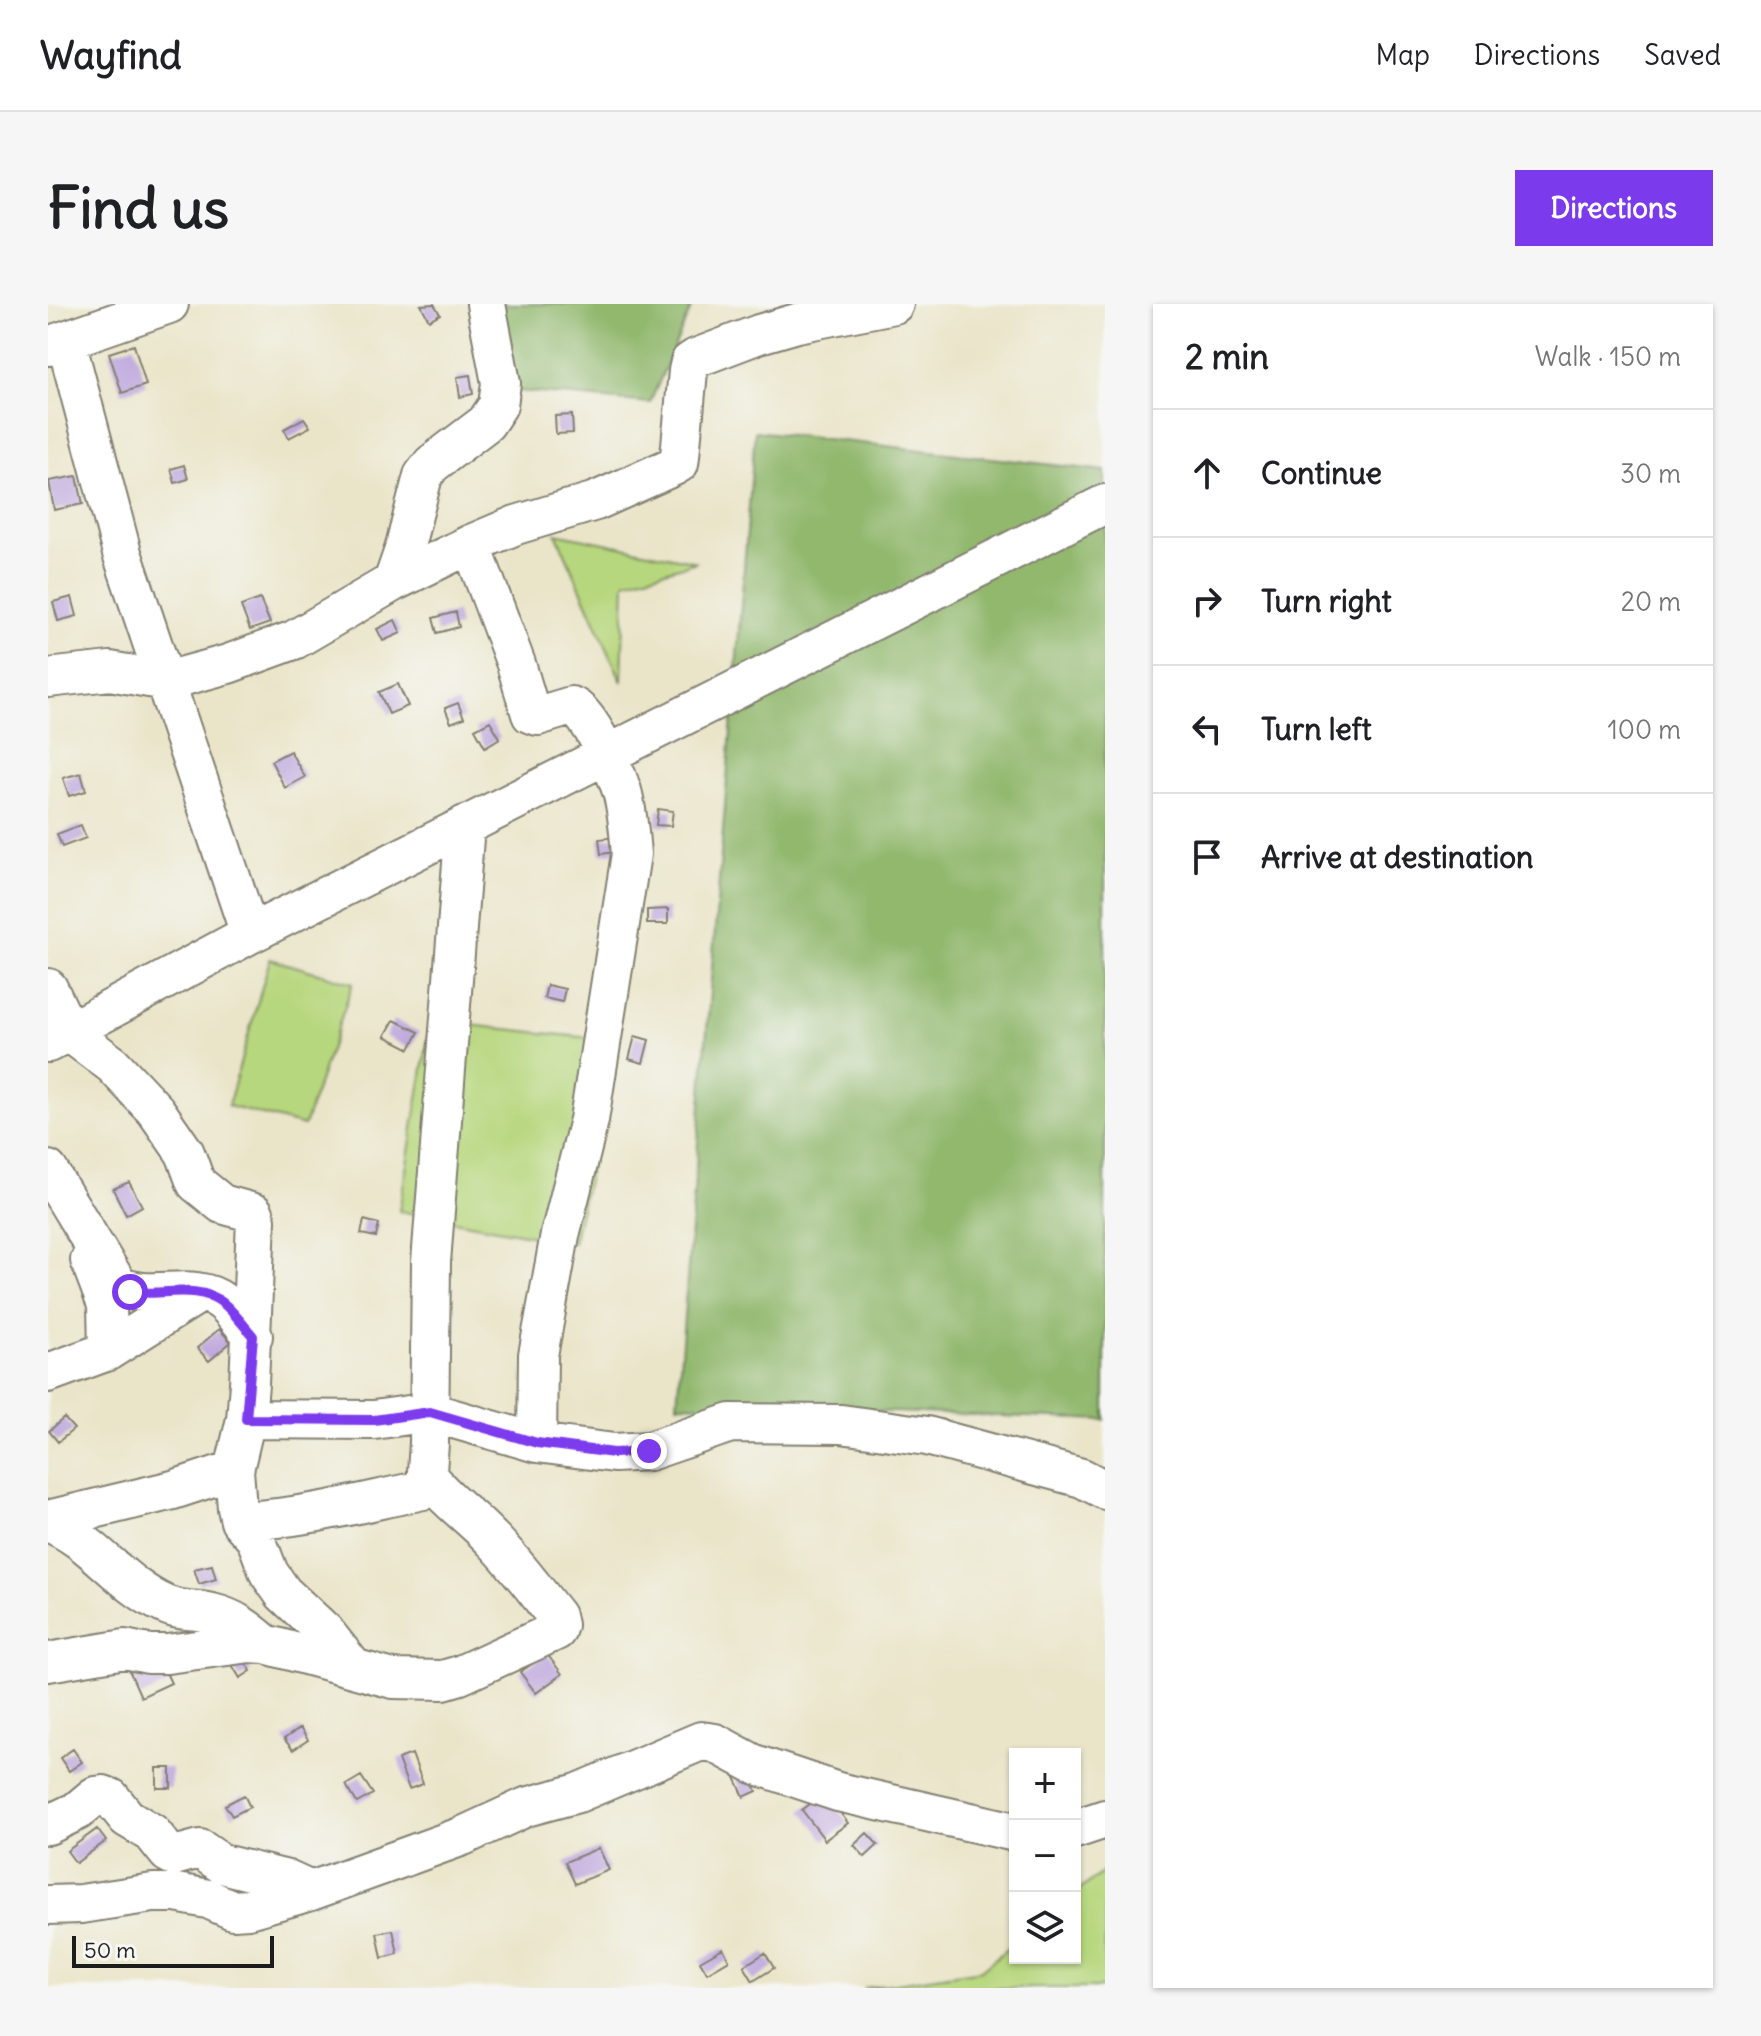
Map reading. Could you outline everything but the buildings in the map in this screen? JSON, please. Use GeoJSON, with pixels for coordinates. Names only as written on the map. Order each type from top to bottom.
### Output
{"type":"FeatureCollection","features":[{"type":"Feature","properties":{"kind":"street"},"geometry":{"type":"LineString","coordinates":[[169,304],[57,344],[122,553],[250,934]]}},
{"type":"Feature","properties":{"kind":"street"},"geometry":{"type":"LineString","coordinates":[[393,582],[423,476],[432,464],[486,423],[498,405],[501,383],[486,304]]}},
{"type":"Feature","properties":{"kind":"street"},"geometry":{"type":"LineString","coordinates":[[48,678],[110,671],[166,681],[228,664],[294,640],[393,582],[471,544],[516,525],[596,501],[679,463],[690,362],[759,334],[795,314],[894,304]]}},
{"type":"Feature","properties":{"kind":"street"},"geometry":{"type":"LineString","coordinates":[[58,1038],[250,934],[1105,504]]}},
{"type":"Feature","properties":{"kind":"street"},"geometry":{"type":"LineString","coordinates":[[471,544],[516,664],[531,714],[538,716],[571,706],[577,708],[606,755],[622,790],[631,854],[589,1120],[560,1235],[538,1355],[537,1443]]}},
{"type":"Feature","properties":{"kind":"street"},"geometry":{"type":"LineString","coordinates":[[240,1521],[290,1517],[423,1490],[427,1476],[430,1412],[431,1262],[465,825]]}},
{"type":"Feature","properties":{"kind":"street"},"geometry":{"type":"LineString","coordinates":[[48,988],[58,1038]]}},
{"type":"Feature","properties":{"kind":"street"},"geometry":{"type":"LineString","coordinates":[[58,1038],[113,1065],[156,1111],[185,1153],[196,1183],[222,1204],[254,1213],[253,1336],[246,1419],[234,1470],[240,1521],[256,1539],[269,1573],[283,1593],[325,1632],[352,1666]]}},
{"type":"Feature","properties":{"kind":"street"},"geometry":{"type":"LineString","coordinates":[[48,1170],[118,1285],[130,1292],[147,1294],[203,1292],[222,1302],[253,1336]]}},
{"type":"Feature","properties":{"kind":"street"},"geometry":{"type":"LineString","coordinates":[[72,1212],[107,1305],[108,1351]]}},
{"type":"Feature","properties":{"kind":"street"},"geometry":{"type":"LineString","coordinates":[[48,1373],[108,1351],[203,1292]]}},
{"type":"Feature","properties":{"kind":"street"},"geometry":{"type":"LineString","coordinates":[[246,1419],[374,1420],[430,1412],[537,1443],[614,1453],[649,1451],[731,1423],[841,1424],[927,1436],[1082,1478],[1105,1490]]}},
{"type":"Feature","properties":{"kind":"street"},"geometry":{"type":"LineString","coordinates":[[48,1521],[173,1490],[234,1470]]}},
{"type":"Feature","properties":{"kind":"street"},"geometry":{"type":"LineString","coordinates":[[48,1662],[125,1649],[167,1654],[250,1643],[265,1644],[393,1679],[443,1680],[556,1631],[556,1616],[509,1558],[490,1537],[453,1506],[427,1476]]}},
{"type":"Feature","properties":{"kind":"street"},"geometry":{"type":"LineString","coordinates":[[48,1521],[83,1542],[137,1588],[162,1604],[176,1609],[213,1613],[241,1623],[265,1644]]}},
{"type":"Feature","properties":{"kind":"street"},"geometry":{"type":"LineString","coordinates":[[48,1905],[176,1893],[208,1899],[233,1910],[248,1909],[311,1891],[463,1836],[526,1807],[578,1793],[701,1741],[715,1743],[754,1764],[838,1792],[1009,1831]]}},
{"type":"Feature","properties":{"kind":"street"},"geometry":{"type":"LineString","coordinates":[[48,1825],[77,1811],[95,1796],[103,1795],[111,1798],[127,1818],[152,1833],[174,1856],[200,1849],[222,1864],[287,1880],[311,1891]]}},
{"type":"Feature","properties":{"kind":"street"},"geometry":{"type":"LineString","coordinates":[[1081,1827],[1105,1819]]}},
{"type":"Feature","properties":{"kind":"green space"},"geometry":{"type":"Polygon","coordinates":[[[480,304],[693,304],[650,403],[506,390],[480,304]]]}},
{"type":"Feature","properties":{"kind":"green space"},"geometry":{"type":"Polygon","coordinates":[[[755,431],[1105,471],[1105,1420],[677,1404],[755,431]]]}},
{"type":"Feature","properties":{"kind":"green space"},"geometry":{"type":"Polygon","coordinates":[[[556,533],[697,562],[625,582],[622,682],[556,533]]]}},
{"type":"Feature","properties":{"kind":"green space"},"geometry":{"type":"Polygon","coordinates":[[[270,959],[353,983],[304,1126],[228,1106],[270,959]]]}},
{"type":"Feature","properties":{"kind":"green space"},"geometry":{"type":"Polygon","coordinates":[[[431,1021],[618,1041],[573,1243],[399,1211],[431,1021]]]}},
{"type":"Feature","properties":{"kind":"green space"},"geometry":{"type":"Polygon","coordinates":[[[1105,1870],[1105,1988],[864,1988],[981,1970],[1009,1947],[1009,1964],[1081,1964],[1081,1889],[1105,1870]]]}},
{"type":"Feature","properties":{"kind":"route"},"geometry":{"type":"LineString","coordinates":[[130,1292],[203,1292],[222,1302],[253,1336],[246,1419],[374,1420],[430,1412],[537,1443],[614,1453],[649,1451]]}}]}
